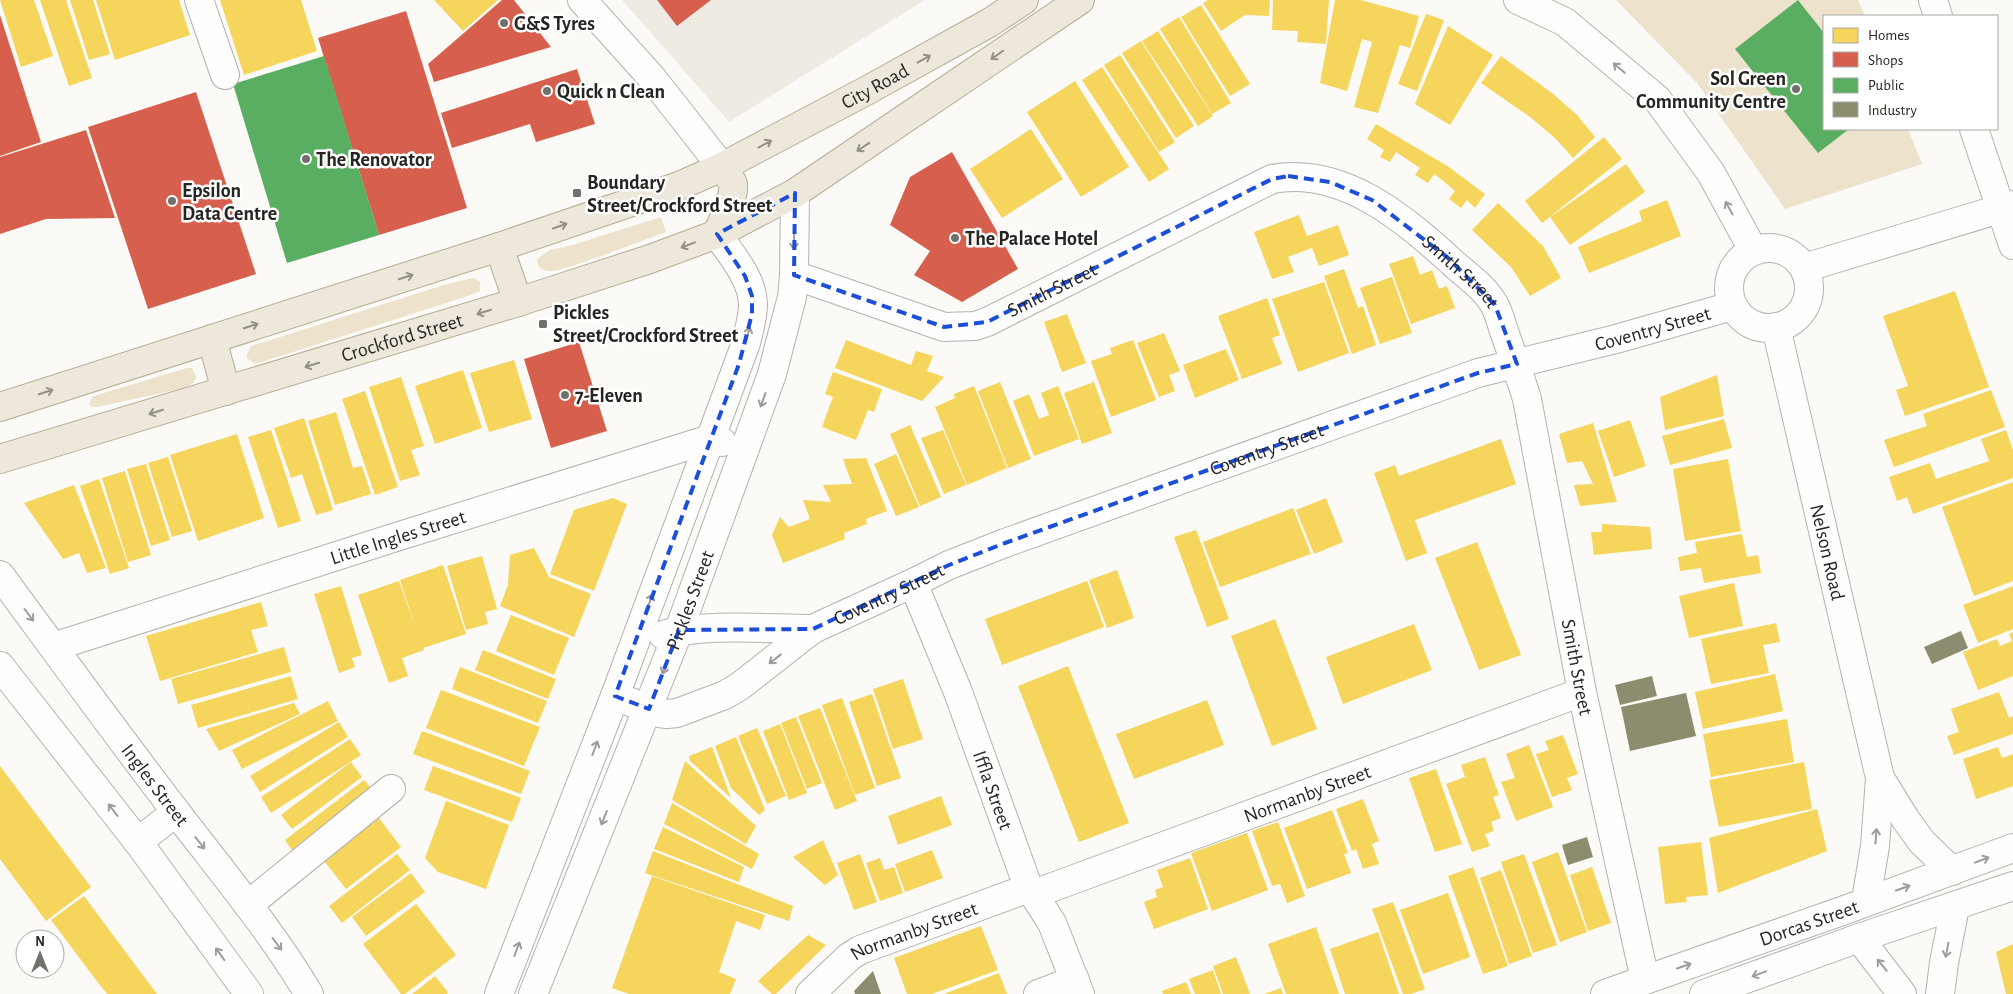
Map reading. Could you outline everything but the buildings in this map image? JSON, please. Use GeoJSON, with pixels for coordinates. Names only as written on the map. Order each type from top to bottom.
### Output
{"type":"FeatureCollection","features":[{"type":"Feature","properties":{"kind":"main road","name":"City Road"},"geometry":{"type":"LineString","coordinates":[[722,167],[989,23],[1024,0]]}},
{"type":"Feature","properties":{"kind":"main road","name":"City Road"},"geometry":{"type":"LineString","coordinates":[[795,193],[1080,0]]}},
{"type":"Feature","properties":{"kind":"main road"},"geometry":{"type":"LineString","coordinates":[[0,407],[499,247],[679,186],[722,167],[730,177],[733,188],[726,214],[717,234]]}},
{"type":"Feature","properties":{"kind":"main road","name":"Crockford Street"},"geometry":{"type":"LineString","coordinates":[[0,459],[518,302],[650,259],[717,234],[795,193]]}},
{"type":"Feature","properties":{"kind":"main road"},"geometry":{"type":"LineString","coordinates":[[499,247],[518,302]]}},
{"type":"Feature","properties":{"kind":"main road"},"geometry":{"type":"LineString","coordinates":[[212,339],[226,391]]}},
{"type":"Feature","properties":{"kind":"street"},"geometry":{"type":"LineString","coordinates":[[199,0],[225,75]]}},
{"type":"Feature","properties":{"kind":"street"},"geometry":{"type":"LineString","coordinates":[[582,0],[652,78],[722,167]]}},
{"type":"Feature","properties":{"kind":"street"},"geometry":{"type":"LineString","coordinates":[[1518,0],[1565,22],[1657,99],[1711,173],[1753,250]]}},
{"type":"Feature","properties":{"kind":"street"},"geometry":{"type":"LineString","coordinates":[[1933,0],[1938,15]]}},
{"type":"Feature","properties":{"kind":"street"},"geometry":{"type":"LineString","coordinates":[[1974,130],[2006,207],[2013,245]]}},
{"type":"Feature","properties":{"kind":"street","name":"Smith Street"},"geometry":{"type":"LineString","coordinates":[[794,275],[944,327],[975,326],[1272,179],[1288,176],[1303,176],[1330,182],[1372,200],[1400,219],[1447,257],[1484,291],[1495,305],[1517,364],[1527,399],[1582,692],[1644,980]]}},
{"type":"Feature","properties":{"kind":"street","name":"Pickles Street"},"geometry":{"type":"LineString","coordinates":[[532,994],[679,630],[772,374],[790,307],[794,275],[795,193]]}},
{"type":"Feature","properties":{"kind":"street"},"geometry":{"type":"LineString","coordinates":[[1804,268],[2006,207]]}},
{"type":"Feature","properties":{"kind":"street","name":"Pickles Street"},"geometry":{"type":"LineString","coordinates":[[499,994],[615,696],[739,364],[753,305],[750,286],[717,234]]}},
{"type":"Feature","properties":{"kind":"street"},"geometry":{"type":"LineString","coordinates":[[1770,248],[1787,252],[1797,259],[1804,268],[1808,280],[1809,293],[1805,305],[1798,316],[1776,328],[1763,328],[1751,324],[1740,317],[1732,306],[1728,294],[1729,280],[1737,263],[1753,250],[1770,248]]}},
{"type":"Feature","properties":{"kind":"street","name":"Coventry Street"},"geometry":{"type":"LineString","coordinates":[[615,696],[663,714],[677,713],[725,695],[745,683],[813,629],[949,565],[1005,543],[1478,373],[1732,306]]}},
{"type":"Feature","properties":{"kind":"street","name":"Nelson Road"},"geometry":{"type":"LineString","coordinates":[[1776,328],[1880,778],[1875,846],[1866,901]]}},
{"type":"Feature","properties":{"kind":"street","name":"Little Ingles Street"},"geometry":{"type":"LineString","coordinates":[[54,647],[383,541],[710,439],[746,447]]}},
{"type":"Feature","properties":{"kind":"street","name":"Ingles Street"},"geometry":{"type":"LineString","coordinates":[[0,576],[176,812],[248,905],[309,994]]}},
{"type":"Feature","properties":{"kind":"street","name":"Iffla Street"},"geometry":{"type":"LineString","coordinates":[[913,583],[955,684],[1031,891],[1052,923],[1077,987]]}},
{"type":"Feature","properties":{"kind":"street","name":"Coventry Street"},"geometry":{"type":"LineString","coordinates":[[635,642],[679,630],[736,628],[813,629]]}},
{"type":"Feature","properties":{"kind":"street"},"geometry":{"type":"LineString","coordinates":[[0,666],[138,842],[249,994]]}},
{"type":"Feature","properties":{"kind":"street","name":"Normanby Street"},"geometry":{"type":"LineString","coordinates":[[810,994],[848,958],[860,950],[1031,891],[1582,692]]}},
{"type":"Feature","properties":{"kind":"street","name":"Nelson Road"},"geometry":{"type":"LineString","coordinates":[[1880,778],[1922,842],[1952,871]]}},
{"type":"Feature","properties":{"kind":"street"},"geometry":{"type":"LineString","coordinates":[[248,905],[391,789]]}},
{"type":"Feature","properties":{"kind":"street"},"geometry":{"type":"LineString","coordinates":[[138,842],[176,812]]}},
{"type":"Feature","properties":{"kind":"street","name":"Dorcas Street"},"geometry":{"type":"LineString","coordinates":[[1605,994],[2013,848]]}},
{"type":"Feature","properties":{"kind":"street","name":"Dorcas Street"},"geometry":{"type":"LineString","coordinates":[[1704,994],[1859,938],[2013,886]]}},
{"type":"Feature","properties":{"kind":"street"},"geometry":{"type":"LineString","coordinates":[[1940,994],[1955,907]]}},
{"type":"Feature","properties":{"kind":"street"},"geometry":{"type":"LineString","coordinates":[[1859,938],[1902,994]]}},
{"type":"Feature","properties":{"kind":"street"},"geometry":{"type":"LineString","coordinates":[[1038,994],[1077,987]]}},
{"type":"Feature","properties":{"kind":"highlighted area"},"geometry":{"type":"Polygon","coordinates":[[[1288,176],[1330,182],[1372,200],[1447,257],[1495,305],[1517,364],[1478,373],[1005,543],[949,565],[813,629],[679,630],[649,709],[615,696],[739,364],[752,314],[752,296],[745,276],[717,234],[795,193],[794,275],[944,327],[987,322],[1272,179],[1288,176]]]}},
{"type":"Feature","properties":{"kind":"shaded area"},"geometry":{"type":"Polygon","coordinates":[[[622,0],[925,0],[729,122],[622,0]]]}},
{"type":"Feature","properties":{"kind":"shaded area"},"geometry":{"type":"Polygon","coordinates":[[[1616,0],[1858,0],[1865,15],[1823,15],[1823,130],[1908,130],[1922,164],[1785,209],[1697,83],[1616,0]]]}},
{"type":"Feature","properties":{"kind":"shaded area"},"geometry":{"type":"Polygon","coordinates":[[[661,217],[666,232],[558,270],[545,270],[538,266],[538,258],[550,250],[569,246],[661,217]]]}},
{"type":"Feature","properties":{"kind":"shaded area"},"geometry":{"type":"Polygon","coordinates":[[[474,278],[480,282],[480,291],[471,295],[259,363],[254,363],[247,358],[251,346],[447,284],[474,278]]]}},
{"type":"Feature","properties":{"kind":"shaded area"},"geometry":{"type":"Polygon","coordinates":[[[192,368],[196,377],[194,382],[185,388],[97,407],[92,407],[89,404],[92,397],[97,395],[192,368]]]}},
{"type":"Feature","properties":{"kind":"place","name":"G&S Tyres"},"geometry":{"type":"Point","coordinates":[504,23]}},
{"type":"Feature","properties":{"kind":"place","name":"Sol Green Community Centre"},"geometry":{"type":"Point","coordinates":[1796,89]}},
{"type":"Feature","properties":{"kind":"place","name":"Quick n Clean"},"geometry":{"type":"Point","coordinates":[547,91]}},
{"type":"Feature","properties":{"kind":"place","name":"The Renovator"},"geometry":{"type":"Point","coordinates":[306,159]}},
{"type":"Feature","properties":{"kind":"place","name":"Boundary Street/Crockford Street"},"geometry":{"type":"Point","coordinates":[577,193]}},
{"type":"Feature","properties":{"kind":"place","name":"Epsilon Data Centre"},"geometry":{"type":"Point","coordinates":[172,201]}},
{"type":"Feature","properties":{"kind":"place","name":"The Palace Hotel"},"geometry":{"type":"Point","coordinates":[955,238]}},
{"type":"Feature","properties":{"kind":"place","name":"Pickles Street/Crockford Street"},"geometry":{"type":"Point","coordinates":[543,324]}},
{"type":"Feature","properties":{"kind":"place","name":"7-Eleven"},"geometry":{"type":"Point","coordinates":[565,395]}}]}
